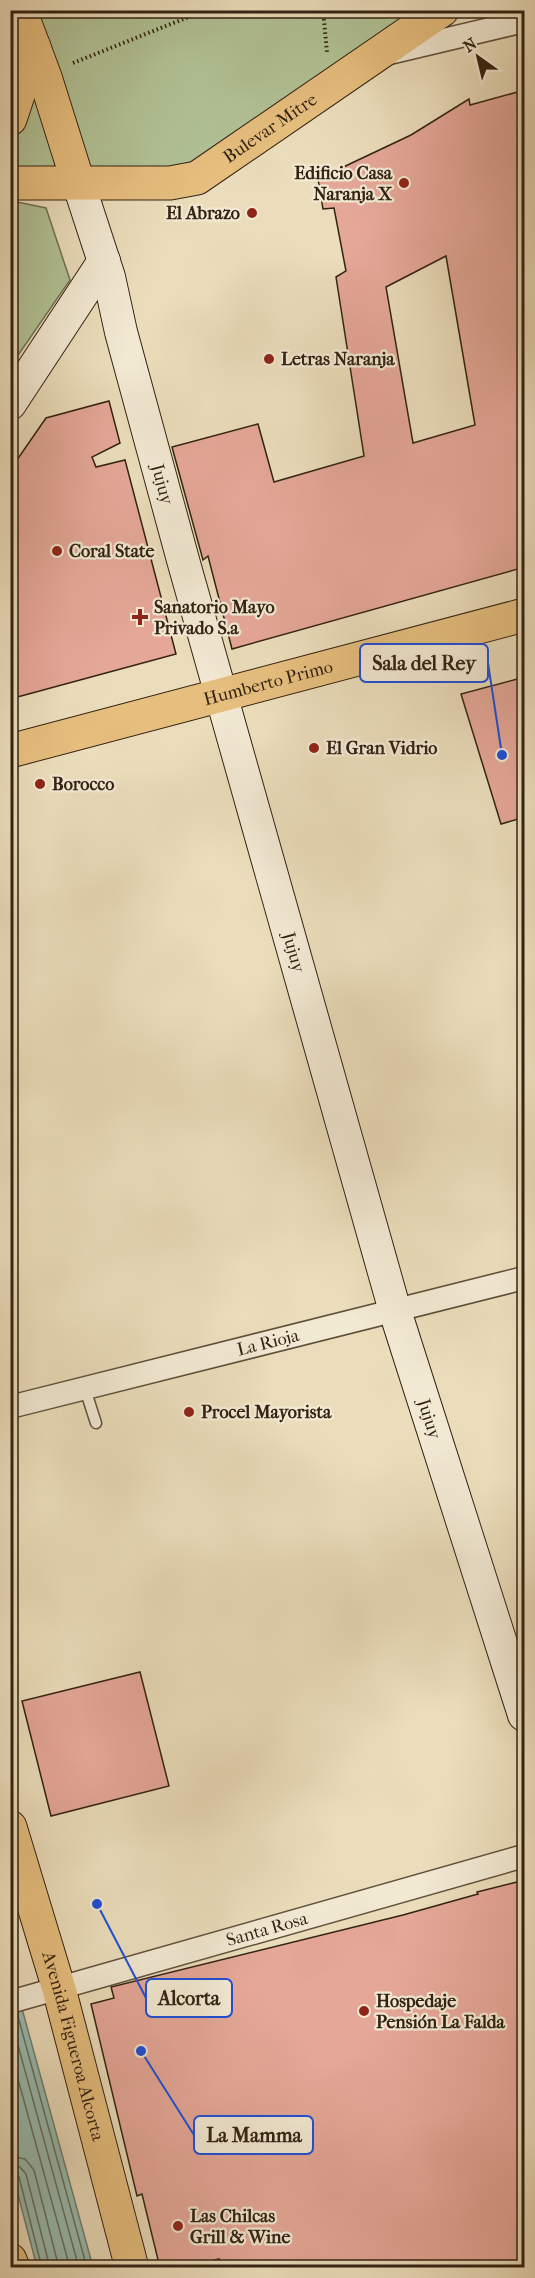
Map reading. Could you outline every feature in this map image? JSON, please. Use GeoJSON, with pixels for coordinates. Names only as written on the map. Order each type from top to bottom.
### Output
{"type":"FeatureCollection","features":[{"type":"Feature","properties":{"kind":"main road"},"geometry":{"type":"LineString","coordinates":[[20,10],[40,62],[78,182]]}},
{"type":"Feature","properties":{"kind":"main road","name":"Bulevar Mitre"},"geometry":{"type":"LineString","coordinates":[[10,183],[170,183],[197,178],[442,10]]}},
{"type":"Feature","properties":{"kind":"main road"},"geometry":{"type":"LineString","coordinates":[[10,119],[40,62]]}},
{"type":"Feature","properties":{"kind":"main road","name":"Humberto Primo"},"geometry":{"type":"LineString","coordinates":[[10,751],[525,615]]}},
{"type":"Feature","properties":{"kind":"main road","name":"Avenida Figueroa Alcorta"},"geometry":{"type":"LineString","coordinates":[[10,1827],[59,1989],[132,2268]]}},
{"type":"Feature","properties":{"kind":"main road"},"geometry":{"type":"LineString","coordinates":[[10,2260],[13,2268]]}},
{"type":"Feature","properties":{"kind":"street"},"geometry":{"type":"LineString","coordinates":[[376,56],[525,21]]}},
{"type":"Feature","properties":{"kind":"street","name":"Jujuy"},"geometry":{"type":"LineString","coordinates":[[78,182],[104,261],[121,332],[395,1311],[525,1715]]}},
{"type":"Feature","properties":{"kind":"street"},"geometry":{"type":"LineString","coordinates":[[16,386],[104,261]]}},
{"type":"Feature","properties":{"kind":"street","name":"La Rioja"},"geometry":{"type":"LineString","coordinates":[[10,1407],[525,1278]]}},
{"type":"Feature","properties":{"kind":"street","name":"Santa Rosa"},"geometry":{"type":"LineString","coordinates":[[10,2002],[525,1856]]}},
{"type":"Feature","properties":{"kind":"lane"},"geometry":{"type":"LineString","coordinates":[[85,1389],[96,1423]]}},
{"type":"Feature","properties":{"kind":"path"},"geometry":{"type":"LineString","coordinates":[[40,62],[71,64],[206,10]]}},
{"type":"Feature","properties":{"kind":"path"},"geometry":{"type":"LineString","coordinates":[[323,10],[325,32]]}},
{"type":"Feature","properties":{"kind":"green space"},"geometry":{"type":"Polygon","coordinates":[[[10,11],[442,11],[197,178],[11,183],[10,11]]]}},
{"type":"Feature","properties":{"kind":"green space"},"geometry":{"type":"Polygon","coordinates":[[[17,202],[46,208],[70,280],[14,361],[10,359],[10,205],[17,202]]]}},
{"type":"Feature","properties":{"kind":"water"},"geometry":{"type":"Polygon","coordinates":[[[10,1965],[93,2267],[37,2267],[11,2168],[10,1965]]]}},
{"type":"Feature","properties":{"kind":"building"},"geometry":{"type":"Polygon","coordinates":[[[525,90],[525,567],[232,649],[208,556],[203,560],[172,447],[258,424],[274,482],[364,456],[336,277],[346,271],[334,208],[323,209],[318,179],[411,135],[469,99],[470,105],[525,90]],[[446,256],[386,287],[413,443],[475,425],[446,256]]]}},
{"type":"Feature","properties":{"kind":"building"},"geometry":{"type":"Polygon","coordinates":[[[109,401],[120,443],[92,457],[96,467],[125,460],[176,654],[10,699],[10,470],[46,418],[109,401]]]}},
{"type":"Feature","properties":{"kind":"building"},"geometry":{"type":"Polygon","coordinates":[[[525,677],[525,817],[501,824],[461,694],[525,677]]]}},
{"type":"Feature","properties":{"kind":"building"},"geometry":{"type":"Polygon","coordinates":[[[140,1672],[169,1786],[51,1816],[22,1701],[140,1672]]]}},
{"type":"Feature","properties":{"kind":"building"},"geometry":{"type":"Polygon","coordinates":[[[525,1880],[525,2268],[221,2268],[219,2259],[185,2268],[160,2268],[142,2194],[137,2196],[91,2004],[114,1998],[111,1987],[403,1915],[525,1880]]]}},
{"type":"Feature","properties":{"kind":"place","name":"Edificio Casa Naranja X"},"geometry":{"type":"Point","coordinates":[404,183]}},
{"type":"Feature","properties":{"kind":"place","name":"El Abrazo"},"geometry":{"type":"Point","coordinates":[252,213]}},
{"type":"Feature","properties":{"kind":"place","name":"Letras Naranja"},"geometry":{"type":"Point","coordinates":[269,359]}},
{"type":"Feature","properties":{"kind":"place","name":"Coral State"},"geometry":{"type":"Point","coordinates":[57,551]}},
{"type":"Feature","properties":{"kind":"place","name":"Sanatorio Mayo Privado S.a"},"geometry":{"type":"Point","coordinates":[140,617]}},
{"type":"Feature","properties":{"kind":"place","name":"El Gran Vidrio"},"geometry":{"type":"Point","coordinates":[314,748]}},
{"type":"Feature","properties":{"kind":"place","name":"Sala del Rey"},"geometry":{"type":"Point","coordinates":[502,755]}},
{"type":"Feature","properties":{"kind":"place","name":"Borocco"},"geometry":{"type":"Point","coordinates":[40,784]}},
{"type":"Feature","properties":{"kind":"place","name":"Procel Mayorista"},"geometry":{"type":"Point","coordinates":[189,1412]}},
{"type":"Feature","properties":{"kind":"place","name":"Alcorta"},"geometry":{"type":"Point","coordinates":[97,1904]}},
{"type":"Feature","properties":{"kind":"place","name":"Hospedaje Pensión La Falda"},"geometry":{"type":"Point","coordinates":[364,2011]}},
{"type":"Feature","properties":{"kind":"place","name":"La Mamma"},"geometry":{"type":"Point","coordinates":[141,2051]}},
{"type":"Feature","properties":{"kind":"place","name":"Las Chilcas Grill & Wine"},"geometry":{"type":"Point","coordinates":[178,2226]}}]}
